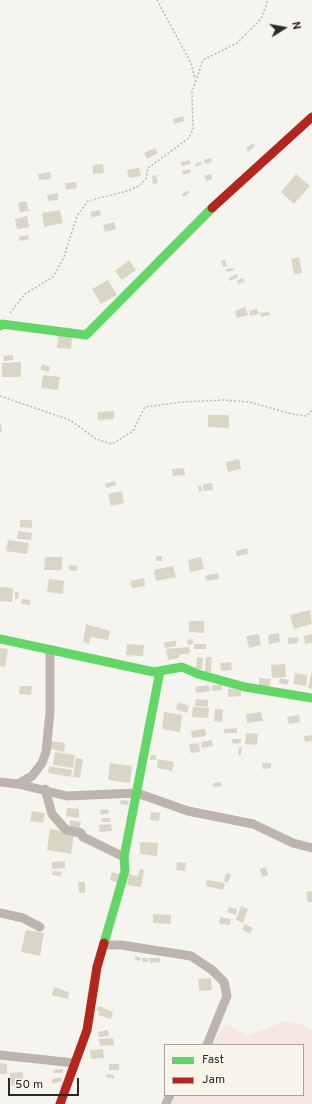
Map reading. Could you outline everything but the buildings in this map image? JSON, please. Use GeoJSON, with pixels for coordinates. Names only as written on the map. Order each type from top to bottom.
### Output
{"type":"FeatureCollection","features":[{"type":"Feature","properties":{"kind":"street"},"geometry":{"type":"LineString","coordinates":[[1,325],[86,335],[183,236],[251,171],[312,118]]}},
{"type":"Feature","properties":{"kind":"street"},"geometry":{"type":"LineString","coordinates":[[0,639],[154,672],[182,667],[198,674],[245,687],[312,698]]}},
{"type":"Feature","properties":{"kind":"street"},"geometry":{"type":"LineString","coordinates":[[18,784],[32,776],[42,763],[46,752],[50,712],[50,650]]}},
{"type":"Feature","properties":{"kind":"street"},"geometry":{"type":"LineString","coordinates":[[60,1104],[87,1030],[97,967],[125,871],[124,857],[160,671]]}},
{"type":"Feature","properties":{"kind":"street"},"geometry":{"type":"LineString","coordinates":[[0,782],[18,784],[68,796],[137,793],[188,811],[253,824],[293,843],[312,848]]}},
{"type":"Feature","properties":{"kind":"street"},"geometry":{"type":"LineString","coordinates":[[45,790],[52,814],[66,830],[81,833],[83,837],[124,857]]}},
{"type":"Feature","properties":{"kind":"street"},"geometry":{"type":"LineString","coordinates":[[0,913],[23,918],[40,927]]}},
{"type":"Feature","properties":{"kind":"street"},"geometry":{"type":"LineString","coordinates":[[104,945],[121,945],[191,956],[212,970],[224,982],[227,996],[206,1044]]}},
{"type":"Feature","properties":{"kind":"street"},"geometry":{"type":"LineString","coordinates":[[0,1055],[74,1063]]}},
{"type":"Feature","properties":{"kind":"path"},"geometry":{"type":"LineString","coordinates":[[157,0],[191,63],[196,80]]}},
{"type":"Feature","properties":{"kind":"path"},"geometry":{"type":"LineString","coordinates":[[1,325],[25,294],[53,277],[64,257],[77,216],[88,200],[127,191],[139,186],[146,179],[148,168],[189,138],[193,129],[192,92],[203,60],[237,43],[261,19],[268,0]]}},
{"type":"Feature","properties":{"kind":"path"},"geometry":{"type":"LineString","coordinates":[[0,396],[70,420],[96,439],[112,444],[132,431],[146,407],[183,402],[224,400],[249,402],[292,414],[307,416],[312,410]]}},
{"type":"Feature","properties":{"kind":"shaded area"},"geometry":{"type":"Polygon","coordinates":[[[286,1021],[297,1023],[309,1028],[312,1033],[312,1104],[172,1104],[176,1096],[304,1096],[304,1044],[213,1044],[224,1026],[229,1025],[247,1036],[286,1021]]]}},
{"type":"Feature","properties":{"kind":"traffic: fast"},"geometry":{"type":"LineString","coordinates":[[0,326],[2,324],[86,335],[212,208]]}},
{"type":"Feature","properties":{"kind":"traffic: fast"},"geometry":{"type":"LineString","coordinates":[[0,639],[154,672],[182,667],[198,674],[245,687],[312,698]]}},
{"type":"Feature","properties":{"kind":"traffic: fast"},"geometry":{"type":"LineString","coordinates":[[104,943],[125,871],[124,857],[160,671]]}},
{"type":"Feature","properties":{"kind":"traffic: jam"},"geometry":{"type":"LineString","coordinates":[[212,208],[312,117]]}},
{"type":"Feature","properties":{"kind":"traffic: jam"},"geometry":{"type":"LineString","coordinates":[[60,1104],[87,1030],[97,967],[104,943]]}}]}
